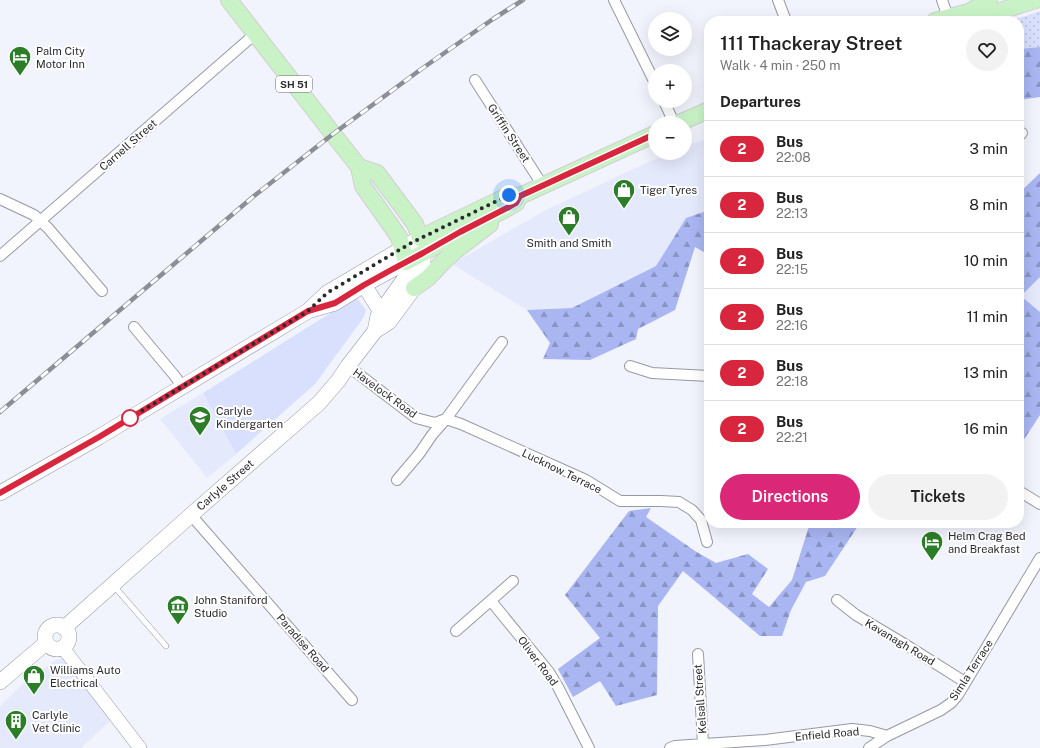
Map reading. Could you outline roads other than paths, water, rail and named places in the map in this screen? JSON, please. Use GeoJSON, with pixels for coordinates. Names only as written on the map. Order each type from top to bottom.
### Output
{"type":"FeatureCollection","features":[{"type":"Feature","properties":{"kind":"main road"},"geometry":{"type":"LineString","coordinates":[[969,12],[989,0]]}},
{"type":"Feature","properties":{"kind":"main road"},"geometry":{"type":"LineString","coordinates":[[953,16],[969,12],[997,12],[1036,0]]}},
{"type":"Feature","properties":{"kind":"main road","name":"SH 51"},"geometry":{"type":"LineString","coordinates":[[232,1],[255,34],[359,166],[363,186],[399,237],[404,255]]}},
{"type":"Feature","properties":{"kind":"main road"},"geometry":{"type":"LineString","coordinates":[[692,118],[704,112]]}},
{"type":"Feature","properties":{"kind":"main road"},"geometry":{"type":"LineString","coordinates":[[0,493],[182,387],[308,311],[327,293],[422,246],[509,195],[520,196],[648,137]]}},
{"type":"Feature","properties":{"kind":"main road","name":"SH 51"},"geometry":{"type":"LineString","coordinates":[[359,166],[377,173],[415,224],[422,246]]}},
{"type":"Feature","properties":{"kind":"main road"},"geometry":{"type":"LineString","coordinates":[[422,246],[460,232],[502,211],[516,203],[520,196]]}},
{"type":"Feature","properties":{"kind":"main road"},"geometry":{"type":"LineString","coordinates":[[414,288],[428,278],[442,262],[455,251],[494,222],[502,211]]}},
{"type":"Feature","properties":{"kind":"main road","name":"Carlyle Street"},"geometry":{"type":"LineString","coordinates":[[64,628],[319,403],[338,381],[375,331],[389,322],[414,288],[423,262],[422,246]]}},
{"type":"Feature","properties":{"kind":"main road"},"geometry":{"type":"LineString","coordinates":[[308,311],[335,303],[364,285],[404,255]]}},
{"type":"Feature","properties":{"kind":"main road","name":"Carlyle Street"},"geometry":{"type":"LineString","coordinates":[[375,331],[378,316],[406,278],[408,271],[404,255]]}},
{"type":"Feature","properties":{"kind":"main road"},"geometry":{"type":"LineString","coordinates":[[364,285],[381,312]]}},
{"type":"Feature","properties":{"kind":"main road"},"geometry":{"type":"LineString","coordinates":[[56,625],[64,628],[68,634],[69,638],[63,648],[52,649],[46,643],[44,635],[48,628],[56,625]]}},
{"type":"Feature","properties":{"kind":"main road"},"geometry":{"type":"LineString","coordinates":[[0,682],[46,643]]}},
{"type":"Feature","properties":{"kind":"street"},"geometry":{"type":"LineString","coordinates":[[614,0],[648,69]]}},
{"type":"Feature","properties":{"kind":"street"},"geometry":{"type":"LineString","coordinates":[[778,0],[784,16]]}},
{"type":"Feature","properties":{"kind":"street"},"geometry":{"type":"LineString","coordinates":[[941,16],[942,0]]}},
{"type":"Feature","properties":{"kind":"street","name":"Carnell Street"},"geometry":{"type":"LineString","coordinates":[[0,256],[255,34]]}},
{"type":"Feature","properties":{"kind":"street","name":"Griffin Street"},"geometry":{"type":"LineString","coordinates":[[475,80],[543,186]]}},
{"type":"Feature","properties":{"kind":"street"},"geometry":{"type":"LineString","coordinates":[[0,199],[34,215],[51,232],[102,292]]}},
{"type":"Feature","properties":{"kind":"street"},"geometry":{"type":"LineString","coordinates":[[134,326],[182,387]]}},
{"type":"Feature","properties":{"kind":"street"},"geometry":{"type":"LineString","coordinates":[[397,480],[446,419],[502,342]]}},
{"type":"Feature","properties":{"kind":"street","name":"Havelock Road"},"geometry":{"type":"LineString","coordinates":[[348,366],[416,418],[435,423],[446,419]]}},
{"type":"Feature","properties":{"kind":"street"},"geometry":{"type":"LineString","coordinates":[[630,366],[652,373],[704,376]]}},
{"type":"Feature","properties":{"kind":"street","name":"Lucknow Terrace"},"geometry":{"type":"LineString","coordinates":[[446,419],[461,424],[586,480],[620,501],[679,502],[692,510],[701,520],[706,542]]}},
{"type":"Feature","properties":{"kind":"street"},"geometry":{"type":"LineString","coordinates":[[1024,494],[1040,504]]}},
{"type":"Feature","properties":{"kind":"street","name":"Paradise Road"},"geometry":{"type":"LineString","coordinates":[[191,515],[352,700]]}},
{"type":"Feature","properties":{"kind":"street","name":"Simla Terrace"},"geometry":{"type":"LineString","coordinates":[[869,748],[887,736],[941,710],[951,703],[958,695],[1040,558]]}},
{"type":"Feature","properties":{"kind":"street"},"geometry":{"type":"LineString","coordinates":[[456,631],[513,581]]}},
{"type":"Feature","properties":{"kind":"street","name":"Kavanagh Road"},"geometry":{"type":"LineString","coordinates":[[836,600],[856,615],[965,682]]}},
{"type":"Feature","properties":{"kind":"street","name":"Oliver Road"},"geometry":{"type":"LineString","coordinates":[[491,601],[549,672],[589,748]]}},
{"type":"Feature","properties":{"kind":"street"},"geometry":{"type":"LineString","coordinates":[[63,648],[140,748]]}},
{"type":"Feature","properties":{"kind":"street","name":"Kelsall Street"},"geometry":{"type":"LineString","coordinates":[[698,654],[703,744]]}},
{"type":"Feature","properties":{"kind":"street","name":"Enfield Road"},"geometry":{"type":"LineString","coordinates":[[670,748],[675,746],[765,740],[852,729],[887,736]]}},
{"type":"Feature","properties":{"kind":"lane"},"geometry":{"type":"LineString","coordinates":[[112,585],[166,646]]}},
{"type":"Feature","properties":{"kind":"railway"},"geometry":{"type":"LineString","coordinates":[[0,412],[254,196],[333,134],[420,70],[523,0]]}},
{"type":"Feature","properties":{"kind":"place","name":"Palm City Motor Inn"},"geometry":{"type":"Point","coordinates":[20,76]}},
{"type":"Feature","properties":{"kind":"place","name":"Tiger Tyres"},"geometry":{"type":"Point","coordinates":[624,210]}},
{"type":"Feature","properties":{"kind":"place","name":"Smith and Smith"},"geometry":{"type":"Point","coordinates":[569,236]}},
{"type":"Feature","properties":{"kind":"place","name":"Carlyle Kindergarten"},"geometry":{"type":"Point","coordinates":[200,436]}},
{"type":"Feature","properties":{"kind":"place","name":"Helm Crag Bed and Breakfast"},"geometry":{"type":"Point","coordinates":[932,562]}},
{"type":"Feature","properties":{"kind":"place","name":"John Staniford Studio"},"geometry":{"type":"Point","coordinates":[178,626]}},
{"type":"Feature","properties":{"kind":"place","name":"Williams Auto Electrical"},"geometry":{"type":"Point","coordinates":[34,696]}},
{"type":"Feature","properties":{"kind":"place","name":"Carlyle Vet Clinic"},"geometry":{"type":"Point","coordinates":[16,740]}}]}
